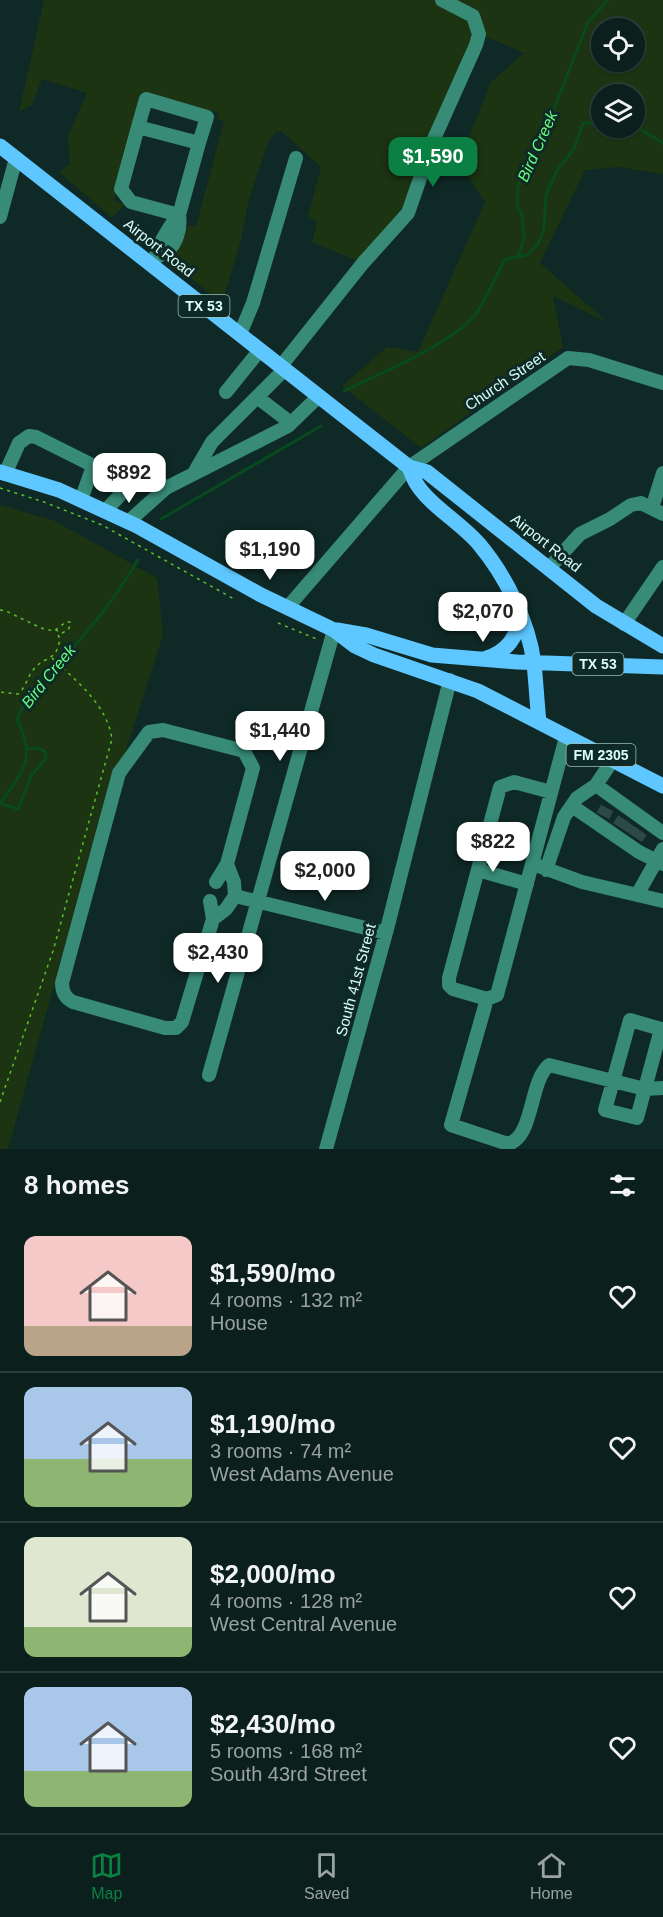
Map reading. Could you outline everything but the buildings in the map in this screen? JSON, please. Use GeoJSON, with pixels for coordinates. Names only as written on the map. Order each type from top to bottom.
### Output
{"type":"FeatureCollection","features":[{"type":"Feature","properties":{"kind":"main road","name":"Airport Road"},"geometry":{"type":"LineString","coordinates":[[0,146],[153,259],[240,334],[409,467],[427,472],[596,606],[663,646]]}},
{"type":"Feature","properties":{"kind":"main road","name":"Airport Road"},"geometry":{"type":"LineString","coordinates":[[409,467],[417,484],[426,495],[479,544],[503,579],[530,643],[539,722]]}},
{"type":"Feature","properties":{"kind":"main road","name":"FM 2305"},"geometry":{"type":"LineString","coordinates":[[2,478],[59,490],[105,511],[287,608],[334,630],[355,646],[450,680],[512,707],[663,786]]}},
{"type":"Feature","properties":{"kind":"main road"},"geometry":{"type":"LineString","coordinates":[[478,659],[499,653],[510,643],[517,630],[518,610]]}},
{"type":"Feature","properties":{"kind":"main road","name":"FM 2305"},"geometry":{"type":"LineString","coordinates":[[334,630],[366,635],[432,655],[533,662]]}},
{"type":"Feature","properties":{"kind":"main road","name":"TX 53"},"geometry":{"type":"LineString","coordinates":[[533,662],[663,666]]}},
{"type":"Feature","properties":{"kind":"street"},"geometry":{"type":"LineString","coordinates":[[194,473],[212,442],[283,368],[363,263],[408,213],[433,141],[479,34],[473,16],[442,0]]}},
{"type":"Feature","properties":{"kind":"street"},"geometry":{"type":"LineString","coordinates":[[153,259],[165,252],[175,241],[181,224],[179,216],[207,117],[147,99],[122,189],[131,202],[179,216]]}},
{"type":"Feature","properties":{"kind":"street"},"geometry":{"type":"LineString","coordinates":[[138,128],[199,143]]}},
{"type":"Feature","properties":{"kind":"street"},"geometry":{"type":"LineString","coordinates":[[0,217],[16,158]]}},
{"type":"Feature","properties":{"kind":"street"},"geometry":{"type":"LineString","coordinates":[[240,334],[252,303],[296,159]]}},
{"type":"Feature","properties":{"kind":"street"},"geometry":{"type":"LineString","coordinates":[[226,392],[260,350]]}},
{"type":"Feature","properties":{"kind":"street","name":"Church Street"},"geometry":{"type":"LineString","coordinates":[[287,608],[409,467],[568,358],[589,360],[663,383]]}},
{"type":"Feature","properties":{"kind":"street"},"geometry":{"type":"LineString","coordinates":[[256,396],[291,423]]}},
{"type":"Feature","properties":{"kind":"street"},"geometry":{"type":"LineString","coordinates":[[128,522],[166,488],[291,423],[319,396]]}},
{"type":"Feature","properties":{"kind":"street"},"geometry":{"type":"LineString","coordinates":[[2,478],[18,443],[25,438],[36,437],[90,464],[92,469],[81,500]]}},
{"type":"Feature","properties":{"kind":"street"},"geometry":{"type":"LineString","coordinates":[[212,442],[226,457]]}},
{"type":"Feature","properties":{"kind":"street"},"geometry":{"type":"LineString","coordinates":[[105,511],[143,471],[166,488]]}},
{"type":"Feature","properties":{"kind":"street"},"geometry":{"type":"LineString","coordinates":[[549,568],[580,534],[631,505],[641,503],[658,512],[663,473]]}},
{"type":"Feature","properties":{"kind":"street"},"geometry":{"type":"LineString","coordinates":[[624,624],[663,567]]}},
{"type":"Feature","properties":{"kind":"street"},"geometry":{"type":"LineString","coordinates":[[209,1075],[334,630]]}},
{"type":"Feature","properties":{"kind":"street","name":"South 41st Street"},"geometry":{"type":"LineString","coordinates":[[327,1149],[386,933],[450,680]]}},
{"type":"Feature","properties":{"kind":"street"},"geometry":{"type":"LineString","coordinates":[[210,901],[213,919],[182,1022],[176,1028],[165,1028],[73,1002],[68,1000],[62,991],[62,983],[119,773],[149,732],[163,730],[244,751],[250,760],[253,768],[226,864],[216,882]]}},
{"type":"Feature","properties":{"kind":"street"},"geometry":{"type":"LineString","coordinates":[[551,792],[514,782],[500,786],[449,978],[449,985],[453,989],[487,999],[497,995],[566,737]]}},
{"type":"Feature","properties":{"kind":"street"},"geometry":{"type":"LineString","coordinates":[[546,870],[564,817],[577,798],[596,785],[612,760]]}},
{"type":"Feature","properties":{"kind":"street"},"geometry":{"type":"LineString","coordinates":[[596,785],[659,863]]}},
{"type":"Feature","properties":{"kind":"street"},"geometry":{"type":"LineString","coordinates":[[572,806],[627,826]]}},
{"type":"Feature","properties":{"kind":"street"},"geometry":{"type":"LineString","coordinates":[[637,896],[659,863],[663,849]]}},
{"type":"Feature","properties":{"kind":"street"},"geometry":{"type":"LineString","coordinates":[[213,919],[226,909],[236,896],[234,882],[226,864]]}},
{"type":"Feature","properties":{"kind":"street"},"geometry":{"type":"LineString","coordinates":[[533,864],[582,882],[663,902]]}},
{"type":"Feature","properties":{"kind":"street"},"geometry":{"type":"LineString","coordinates":[[478,870],[527,884]]}},
{"type":"Feature","properties":{"kind":"street"},"geometry":{"type":"LineString","coordinates":[[236,896],[386,933]]}},
{"type":"Feature","properties":{"kind":"street"},"geometry":{"type":"LineString","coordinates":[[487,999],[452,1125],[508,1144],[515,1142],[522,1134],[541,1077],[549,1065],[645,1089],[663,1088]]}},
{"type":"Feature","properties":{"kind":"street"},"geometry":{"type":"LineString","coordinates":[[630,1020],[661,1029],[637,1118],[605,1110],[613,1082],[630,1020]]}},
{"type":"Feature","properties":{"kind":"path"},"geometry":{"type":"LineString","coordinates":[[2,478],[45,502],[102,525],[234,598]]}},
{"type":"Feature","properties":{"kind":"path"},"geometry":{"type":"LineString","coordinates":[[0,610],[6,610],[41,628],[54,631],[66,622],[70,622],[70,627],[65,632],[56,630],[60,639],[52,657],[35,667],[21,692],[11,694],[0,692]]}},
{"type":"Feature","properties":{"kind":"path"},"geometry":{"type":"LineString","coordinates":[[278,623],[319,640]]}},
{"type":"Feature","properties":{"kind":"path"},"geometry":{"type":"LineString","coordinates":[[0,1102],[53,951],[112,739],[109,724],[102,711],[52,657]]}},
{"type":"Feature","properties":{"kind":"green space"},"geometry":{"type":"Polygon","coordinates":[[[44,0],[663,0],[663,174],[619,167],[585,170],[540,263],[607,322],[553,296],[563,347],[421,448],[342,386],[387,347],[418,352],[485,202],[459,162],[491,82],[524,53],[479,34],[408,213],[363,263],[312,242],[317,222],[308,216],[321,167],[281,131],[276,132],[268,142],[249,199],[241,240],[222,303],[169,261],[181,244],[188,225],[196,227],[224,121],[217,119],[218,113],[142,92],[114,201],[125,204],[112,218],[59,172],[70,164],[68,136],[87,93],[42,79],[32,105],[19,112],[44,0]]]}},
{"type":"Feature","properties":{"kind":"green space"},"geometry":{"type":"Polygon","coordinates":[[[0,505],[55,521],[157,578],[163,635],[80,893],[8,1149],[0,1149],[0,505]]]}},
{"type":"Feature","properties":{"kind":"waterway","name":"Bird Creek"},"geometry":{"type":"LineString","coordinates":[[344,391],[413,358],[463,327],[478,311],[505,259],[518,257],[524,238],[522,215],[517,205],[518,185],[537,152],[588,22],[608,0]]}},
{"type":"Feature","properties":{"kind":"waterway"},"geometry":{"type":"LineString","coordinates":[[519,257],[527,255],[538,244],[544,229],[546,194],[558,169],[574,149],[583,123],[591,123]]}},
{"type":"Feature","properties":{"kind":"waterway"},"geometry":{"type":"LineString","coordinates":[[645,132],[663,143]]}},
{"type":"Feature","properties":{"kind":"waterway","name":"Bird Creek"},"geometry":{"type":"LineString","coordinates":[[161,519],[321,426]]}},
{"type":"Feature","properties":{"kind":"waterway","name":"Bird Creek"},"geometry":{"type":"LineString","coordinates":[[0,803],[25,764],[26,744],[17,720],[22,707],[37,685],[98,618],[138,560]]}},
{"type":"Feature","properties":{"kind":"waterway"},"geometry":{"type":"LineString","coordinates":[[0,803],[18,809],[31,776],[46,758],[45,751],[37,748],[27,749]]}},
{"type":"Feature","properties":{"kind":"tunnel"},"geometry":{"type":"LineString","coordinates":[[603,816],[607,808]]}},
{"type":"Feature","properties":{"kind":"tunnel"},"geometry":{"type":"LineString","coordinates":[[619,827],[624,819]]}},
{"type":"Feature","properties":{"kind":"tunnel"},"geometry":{"type":"LineString","coordinates":[[627,832],[632,825]]}},
{"type":"Feature","properties":{"kind":"tunnel"},"geometry":{"type":"LineString","coordinates":[[636,838],[641,831]]}}]}
